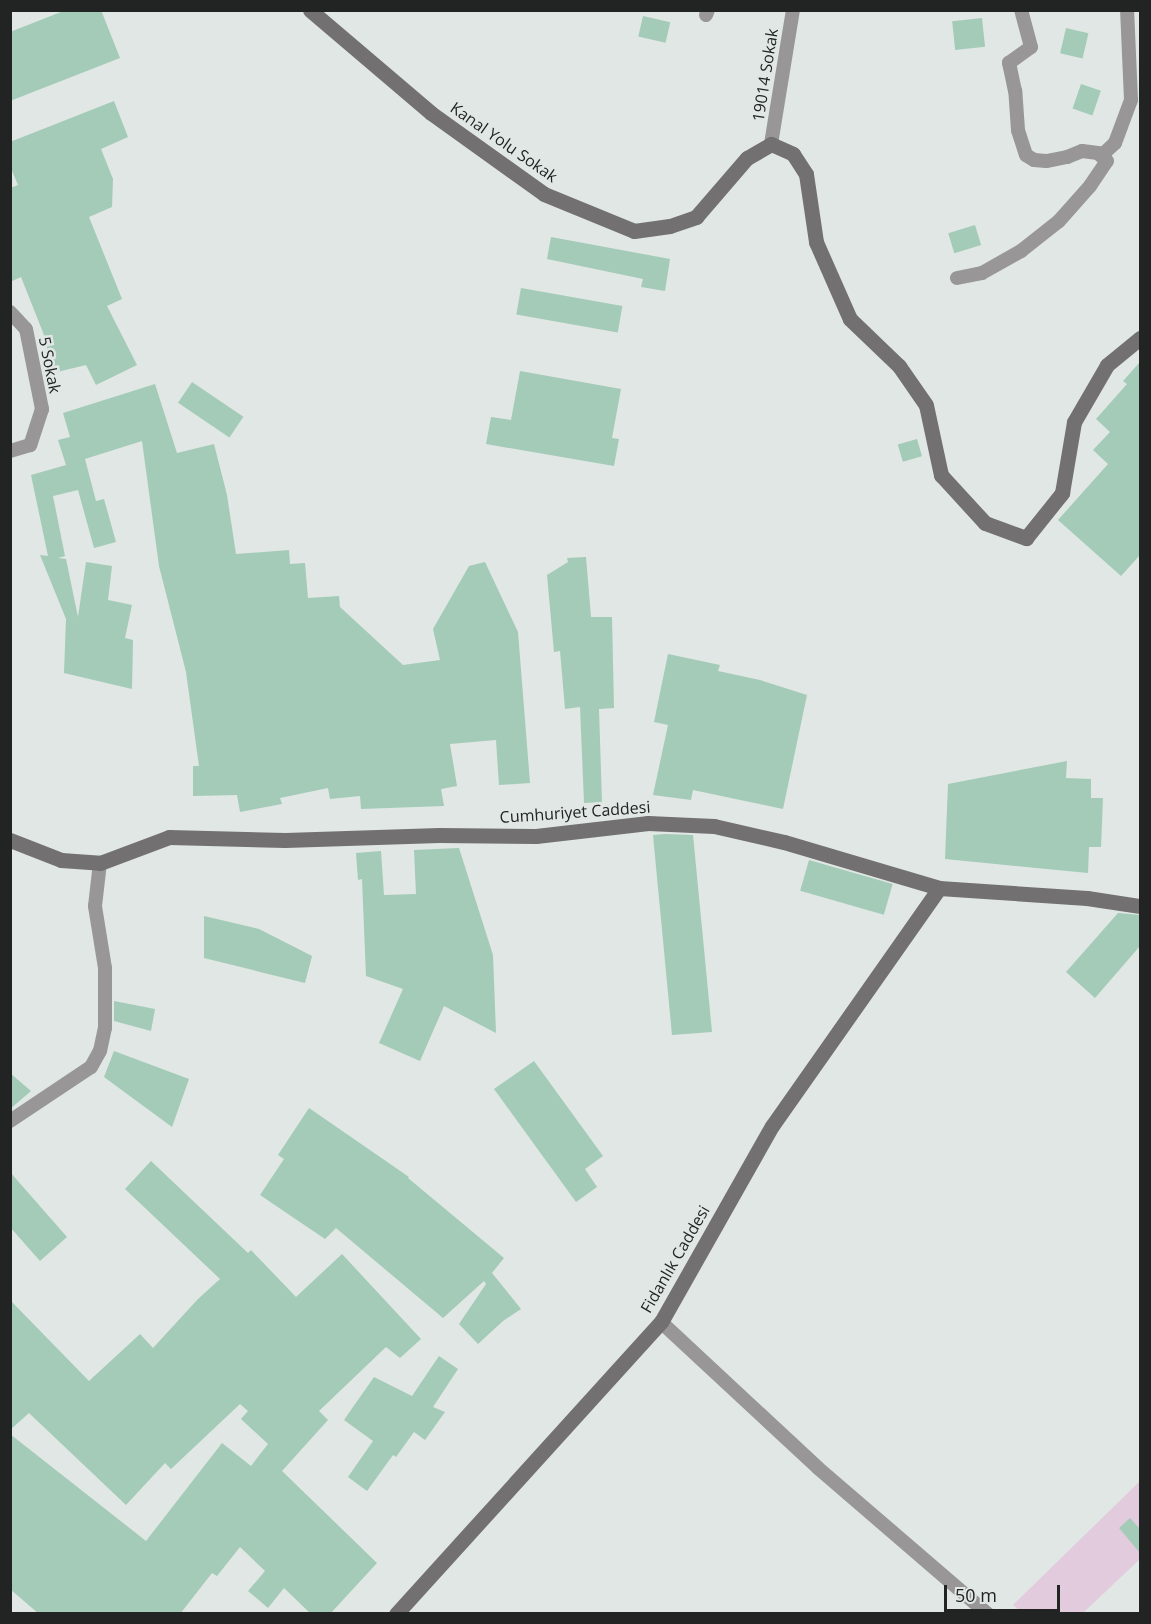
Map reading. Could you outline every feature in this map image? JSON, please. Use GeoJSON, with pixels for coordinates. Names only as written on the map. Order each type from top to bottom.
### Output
{"type":"FeatureCollection","features":[{"type":"Feature","properties":{"kind":"street","name":"Kanal Yolu Sokak"},"geometry":{"type":"LineString","coordinates":[[310,10],[431,113],[544,194],[634,231],[670,226],[696,217],[747,158],[771,144]]}},
{"type":"Feature","properties":{"kind":"street","name":"19014 Sokak"},"geometry":{"type":"LineString","coordinates":[[771,144],[794,10]]}},
{"type":"Feature","properties":{"kind":"street"},"geometry":{"type":"LineString","coordinates":[[957,278],[982,273],[1021,251],[1059,222],[1090,186],[1107,161],[1101,156],[1082,151],[1067,157],[1046,160],[1034,160],[1026,155],[1018,130],[1015,91],[1009,63],[1031,46],[1022,10]]}},
{"type":"Feature","properties":{"kind":"street"},"geometry":{"type":"LineString","coordinates":[[1101,156],[1115,143],[1131,100],[1127,10]]}},
{"type":"Feature","properties":{"kind":"street"},"geometry":{"type":"LineString","coordinates":[[771,144],[793,154],[806,174],[816,242],[850,319],[899,366],[926,405],[941,475],[986,523],[1026,538],[1062,493],[1074,422],[1107,365],[1140,338]]}},
{"type":"Feature","properties":{"kind":"street","name":"5 Sokak"},"geometry":{"type":"LineString","coordinates":[[10,312],[26,329],[42,409],[30,445],[10,451]]}},
{"type":"Feature","properties":{"kind":"street","name":"Cumhuriyet Caddesi"},"geometry":{"type":"LineString","coordinates":[[10,840],[61,860],[100,862],[169,837],[285,840],[439,835],[536,836],[648,823],[714,826],[784,842],[939,888],[1087,898],[1140,906]]}},
{"type":"Feature","properties":{"kind":"street"},"geometry":{"type":"LineString","coordinates":[[10,1120],[91,1067],[100,1051],[105,1028],[105,968],[95,906],[100,862]]}},
{"type":"Feature","properties":{"kind":"street","name":"Fidanlık Caddesi"},"geometry":{"type":"LineString","coordinates":[[396,1614],[661,1322],[772,1126],[939,888]]}},
{"type":"Feature","properties":{"kind":"street"},"geometry":{"type":"LineString","coordinates":[[661,1322],[818,1468],[988,1614]]}},
{"type":"Feature","properties":{"kind":"shaded area"},"geometry":{"type":"Polygon","coordinates":[[[1140,1481],[1140,1559],[1083,1613],[1023,1613],[1013,1605],[1140,1481]]]}},
{"type":"Feature","properties":{"kind":"building"},"geometry":{"type":"Polygon","coordinates":[[[66,10],[101,10],[120,58],[10,101],[10,32],[66,10]]]}},
{"type":"Feature","properties":{"kind":"building"},"geometry":{"type":"Polygon","coordinates":[[[643,16],[670,22],[666,43],[638,36],[643,16]]]}},
{"type":"Feature","properties":{"kind":"building"},"geometry":{"type":"Polygon","coordinates":[[[982,18],[985,47],[955,50],[952,21],[982,18]]]}},
{"type":"Feature","properties":{"kind":"building"},"geometry":{"type":"Polygon","coordinates":[[[1066,28],[1088,33],[1083,59],[1060,53],[1066,28]]]}},
{"type":"Feature","properties":{"kind":"building"},"geometry":{"type":"Polygon","coordinates":[[[1081,84],[1101,91],[1092,115],[1073,109],[1081,84]]]}},
{"type":"Feature","properties":{"kind":"building"},"geometry":{"type":"Polygon","coordinates":[[[114,101],[128,137],[101,149],[113,179],[112,207],[89,217],[122,299],[107,306],[137,365],[96,385],[86,365],[53,373],[44,335],[21,277],[10,282],[10,188],[18,185],[10,166],[10,142],[114,101]]]}},
{"type":"Feature","properties":{"kind":"building"},"geometry":{"type":"Polygon","coordinates":[[[975,225],[981,245],[954,253],[948,233],[975,225]]]}},
{"type":"Feature","properties":{"kind":"building"},"geometry":{"type":"Polygon","coordinates":[[[551,237],[670,259],[665,291],[641,287],[643,279],[547,259],[551,237]]]}},
{"type":"Feature","properties":{"kind":"building"},"geometry":{"type":"Polygon","coordinates":[[[521,288],[622,306],[618,332],[516,315],[521,288]]]}},
{"type":"Feature","properties":{"kind":"building"},"geometry":{"type":"Polygon","coordinates":[[[1140,362],[1140,555],[1121,576],[1058,520],[1108,464],[1093,450],[1110,432],[1096,419],[1127,384],[1123,381],[1140,362]]]}},
{"type":"Feature","properties":{"kind":"building"},"geometry":{"type":"Polygon","coordinates":[[[520,371],[621,389],[612,438],[619,439],[614,466],[486,444],[491,417],[511,420],[520,371]]]}},
{"type":"Feature","properties":{"kind":"building"},"geometry":{"type":"Polygon","coordinates":[[[192,382],[243,417],[229,437],[178,403],[192,382]]]}},
{"type":"Feature","properties":{"kind":"building"},"geometry":{"type":"Polygon","coordinates":[[[155,384],[177,453],[214,444],[227,495],[236,554],[289,550],[290,564],[305,563],[308,598],[339,596],[340,607],[403,665],[440,660],[433,629],[469,566],[485,562],[518,632],[530,783],[499,785],[496,740],[450,744],[457,786],[441,789],[444,806],[361,809],[360,796],[330,799],[328,788],[280,798],[282,804],[240,812],[237,795],[193,796],[193,766],[199,766],[186,672],[159,566],[142,441],[85,459],[96,501],[104,499],[116,542],[94,548],[78,490],[53,496],[65,556],[58,558],[66,559],[78,617],[86,562],[112,566],[108,600],[132,605],[125,638],[133,640],[132,689],[64,673],[66,619],[40,555],[48,556],[31,475],[66,465],[58,440],[70,437],[63,413],[155,384]]]}},
{"type":"Feature","properties":{"kind":"building"},"geometry":{"type":"Polygon","coordinates":[[[917,439],[922,456],[903,462],[898,445],[917,439]]]}},
{"type":"Feature","properties":{"kind":"building"},"geometry":{"type":"Polygon","coordinates":[[[586,557],[591,617],[612,617],[614,708],[599,709],[602,802],[584,803],[580,707],[565,709],[560,651],[554,652],[547,575],[568,562],[567,558],[586,557]]]}},
{"type":"Feature","properties":{"kind":"building"},"geometry":{"type":"Polygon","coordinates":[[[668,654],[720,665],[718,671],[760,680],[807,695],[783,809],[693,790],[691,800],[653,795],[668,725],[654,722],[668,654]]]}},
{"type":"Feature","properties":{"kind":"building"},"geometry":{"type":"Polygon","coordinates":[[[1067,761],[1066,778],[1091,779],[1091,798],[1103,798],[1101,847],[1089,847],[1088,873],[945,859],[948,784],[1067,761]]]}},
{"type":"Feature","properties":{"kind":"building"},"geometry":{"type":"Polygon","coordinates":[[[653,835],[693,835],[712,1032],[672,1035],[653,835]]]}},
{"type":"Feature","properties":{"kind":"building"},"geometry":{"type":"Polygon","coordinates":[[[459,848],[493,955],[496,1033],[444,1006],[420,1061],[379,1043],[403,989],[366,976],[362,879],[358,880],[356,853],[381,851],[384,895],[416,894],[414,850],[459,848]]]}},
{"type":"Feature","properties":{"kind":"building"},"geometry":{"type":"Polygon","coordinates":[[[809,860],[893,884],[884,915],[800,891],[809,860]]]}},
{"type":"Feature","properties":{"kind":"building"},"geometry":{"type":"Polygon","coordinates":[[[1118,913],[1140,915],[1140,946],[1095,998],[1066,972],[1118,913]]]}},
{"type":"Feature","properties":{"kind":"building"},"geometry":{"type":"Polygon","coordinates":[[[204,916],[259,929],[312,956],[305,983],[204,958],[204,916]]]}},
{"type":"Feature","properties":{"kind":"building"},"geometry":{"type":"Polygon","coordinates":[[[114,1001],[155,1009],[151,1031],[114,1021],[114,1001]]]}},
{"type":"Feature","properties":{"kind":"building"},"geometry":{"type":"Polygon","coordinates":[[[114,1051],[189,1079],[172,1127],[104,1077],[114,1051]]]}},
{"type":"Feature","properties":{"kind":"building"},"geometry":{"type":"Polygon","coordinates":[[[534,1061],[603,1156],[585,1169],[597,1187],[576,1202],[494,1089],[534,1061]]]}},
{"type":"Feature","properties":{"kind":"building"},"geometry":{"type":"Polygon","coordinates":[[[10,1073],[31,1091],[10,1109],[10,1073]]]}},
{"type":"Feature","properties":{"kind":"building"},"geometry":{"type":"Polygon","coordinates":[[[309,1108],[409,1177],[504,1258],[492,1273],[521,1309],[503,1321],[478,1344],[459,1324],[486,1284],[484,1281],[443,1318],[336,1228],[325,1239],[260,1195],[284,1159],[278,1155],[309,1108]]]}},
{"type":"Feature","properties":{"kind":"building"},"geometry":{"type":"Polygon","coordinates":[[[151,1161],[248,1253],[251,1250],[296,1297],[342,1254],[421,1339],[400,1358],[386,1347],[319,1411],[328,1420],[282,1471],[377,1563],[330,1614],[311,1614],[284,1588],[268,1608],[248,1591],[265,1571],[240,1547],[217,1576],[212,1573],[180,1614],[39,1614],[10,1589],[10,1434],[146,1541],[222,1443],[251,1466],[268,1444],[241,1419],[248,1411],[240,1404],[171,1469],[165,1463],[126,1505],[29,1413],[10,1430],[10,1300],[89,1381],[140,1334],[153,1348],[198,1299],[220,1279],[125,1189],[151,1161]]]}},
{"type":"Feature","properties":{"kind":"building"},"geometry":{"type":"Polygon","coordinates":[[[10,1172],[67,1237],[40,1261],[10,1227],[10,1172]]]}},
{"type":"Feature","properties":{"kind":"building"},"geometry":{"type":"Polygon","coordinates":[[[439,1356],[458,1369],[433,1407],[445,1412],[425,1440],[414,1432],[396,1457],[393,1455],[367,1491],[348,1477],[373,1441],[344,1420],[374,1377],[412,1396],[439,1356]]]}},
{"type":"Feature","properties":{"kind":"building"},"geometry":{"type":"Polygon","coordinates":[[[1130,1518],[1140,1529],[1140,1553],[1119,1528],[1130,1518]]]}}]}
